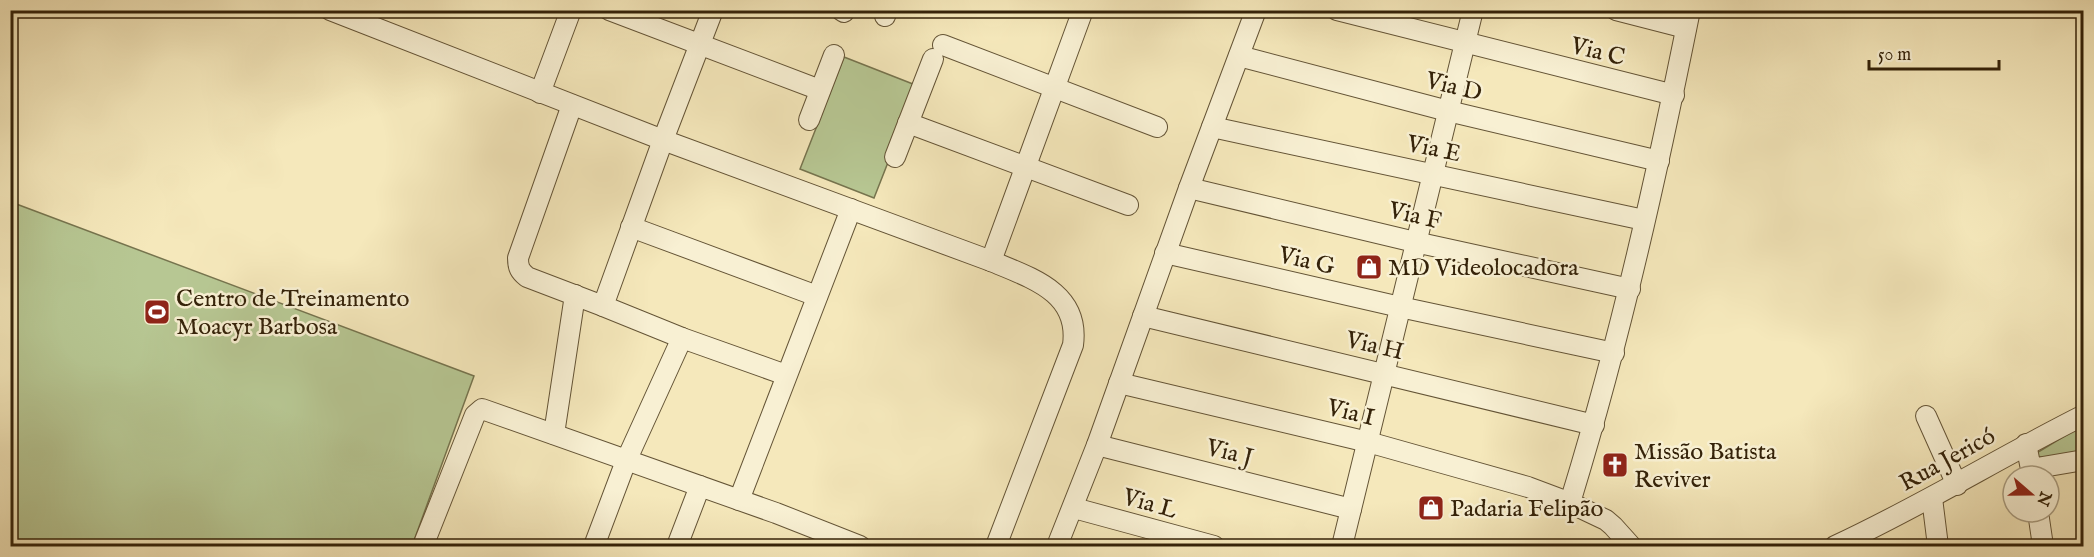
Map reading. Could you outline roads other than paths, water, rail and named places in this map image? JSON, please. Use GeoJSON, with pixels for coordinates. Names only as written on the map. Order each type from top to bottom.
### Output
{"type":"FeatureCollection","features":[{"type":"Feature","properties":{"kind":"street"},"geometry":{"type":"LineString","coordinates":[[330,10],[540,93],[991,261],[1045,284],[1054,292],[1070,315],[1075,329],[1073,345],[996,546]]}},
{"type":"Feature","properties":{"kind":"street"},"geometry":{"type":"LineString","coordinates":[[540,93],[571,10]]}},
{"type":"Feature","properties":{"kind":"street"},"geometry":{"type":"LineString","coordinates":[[609,10],[820,90]]}},
{"type":"Feature","properties":{"kind":"street"},"geometry":{"type":"LineString","coordinates":[[603,306],[713,10]]}},
{"type":"Feature","properties":{"kind":"street"},"geometry":{"type":"LineString","coordinates":[[991,261],[1083,10]]}},
{"type":"Feature","properties":{"kind":"street"},"geometry":{"type":"LineString","coordinates":[[1057,546],[1074,508],[1165,253],[1256,10]]}},
{"type":"Feature","properties":{"kind":"street","name":"Via C"},"geometry":{"type":"LineString","coordinates":[[1337,10],[1674,95]]}},
{"type":"Feature","properties":{"kind":"street"},"geometry":{"type":"LineString","coordinates":[[1342,546],[1473,10]]}},
{"type":"Feature","properties":{"kind":"street"},"geometry":{"type":"LineString","coordinates":[[1568,502],[1572,496],[1594,425],[1630,289],[1674,95],[1688,20],[1616,10]]}},
{"type":"Feature","properties":{"kind":"street"},"geometry":{"type":"LineString","coordinates":[[895,157],[938,52],[1054,88],[1157,127]]}},
{"type":"Feature","properties":{"kind":"street"},"geometry":{"type":"LineString","coordinates":[[809,120],[834,56]]}},
{"type":"Feature","properties":{"kind":"street","name":"Via D"},"geometry":{"type":"LineString","coordinates":[[1239,56],[1448,111],[1659,161]]}},
{"type":"Feature","properties":{"kind":"street"},"geometry":{"type":"LineString","coordinates":[[572,105],[518,258],[520,272],[527,277],[682,338],[786,375]]}},
{"type":"Feature","properties":{"kind":"street"},"geometry":{"type":"LineString","coordinates":[[908,123],[1128,205]]}},
{"type":"Feature","properties":{"kind":"street","name":"Via E"},"geometry":{"type":"LineString","coordinates":[[1212,126],[1644,220]]}},
{"type":"Feature","properties":{"kind":"street","name":"Via F"},"geometry":{"type":"LineString","coordinates":[[1189,188],[1416,242],[1630,289]]}},
{"type":"Feature","properties":{"kind":"street"},"geometry":{"type":"LineString","coordinates":[[739,500],[851,209]]}},
{"type":"Feature","properties":{"kind":"street"},"geometry":{"type":"LineString","coordinates":[[631,227],[817,296]]}},
{"type":"Feature","properties":{"kind":"street","name":"Via G"},"geometry":{"type":"LineString","coordinates":[[1165,253],[1614,353]]}},
{"type":"Feature","properties":{"kind":"street"},"geometry":{"type":"LineString","coordinates":[[554,434],[575,296]]}},
{"type":"Feature","properties":{"kind":"street","name":"Via H"},"geometry":{"type":"LineString","coordinates":[[1143,316],[1594,425]]}},
{"type":"Feature","properties":{"kind":"street"},"geometry":{"type":"LineString","coordinates":[[594,546],[626,461],[682,338]]}},
{"type":"Feature","properties":{"kind":"street","name":"Via I"},"geometry":{"type":"LineString","coordinates":[[1119,383],[1368,442],[1494,477],[1568,502],[1606,520],[1631,546]]}},
{"type":"Feature","properties":{"kind":"street"},"geometry":{"type":"LineString","coordinates":[[423,546],[472,420],[478,410],[486,409],[860,546]]}},
{"type":"Feature","properties":{"kind":"street","name":"Rua Jericó"},"geometry":{"type":"LineString","coordinates":[[1840,545],[1958,485],[2026,444],[2084,415]]}},
{"type":"Feature","properties":{"kind":"street"},"geometry":{"type":"LineString","coordinates":[[1926,416],[1958,485]]}},
{"type":"Feature","properties":{"kind":"street"},"geometry":{"type":"LineString","coordinates":[[2026,444],[2030,464]]}},
{"type":"Feature","properties":{"kind":"street","name":"Via J"},"geometry":{"type":"LineString","coordinates":[[1097,445],[1351,509]]}},
{"type":"Feature","properties":{"kind":"street"},"geometry":{"type":"LineString","coordinates":[[2061,466],[2084,460]]}},
{"type":"Feature","properties":{"kind":"street"},"geometry":{"type":"LineString","coordinates":[[677,546],[700,486]]}},
{"type":"Feature","properties":{"kind":"street"},"geometry":{"type":"LineString","coordinates":[[1932,498],[1938,546]]}},
{"type":"Feature","properties":{"kind":"street","name":"Via L"},"geometry":{"type":"LineString","coordinates":[[1074,508],[1208,546]]}},
{"type":"Feature","properties":{"kind":"street"},"geometry":{"type":"LineString","coordinates":[[2040,524],[2043,546]]}},
{"type":"Feature","properties":{"kind":"place","name":"MD Videolocadora"},"geometry":{"type":"Point","coordinates":[1369,267]}},
{"type":"Feature","properties":{"kind":"place","name":"Centro de Treinamento Moacyr Barbosa"},"geometry":{"type":"Point","coordinates":[157,312]}},
{"type":"Feature","properties":{"kind":"place","name":"Missão Batista Reviver"},"geometry":{"type":"Point","coordinates":[1615,465]}},
{"type":"Feature","properties":{"kind":"place","name":"Padaria Felipão"},"geometry":{"type":"Point","coordinates":[1431,508]}}]}
